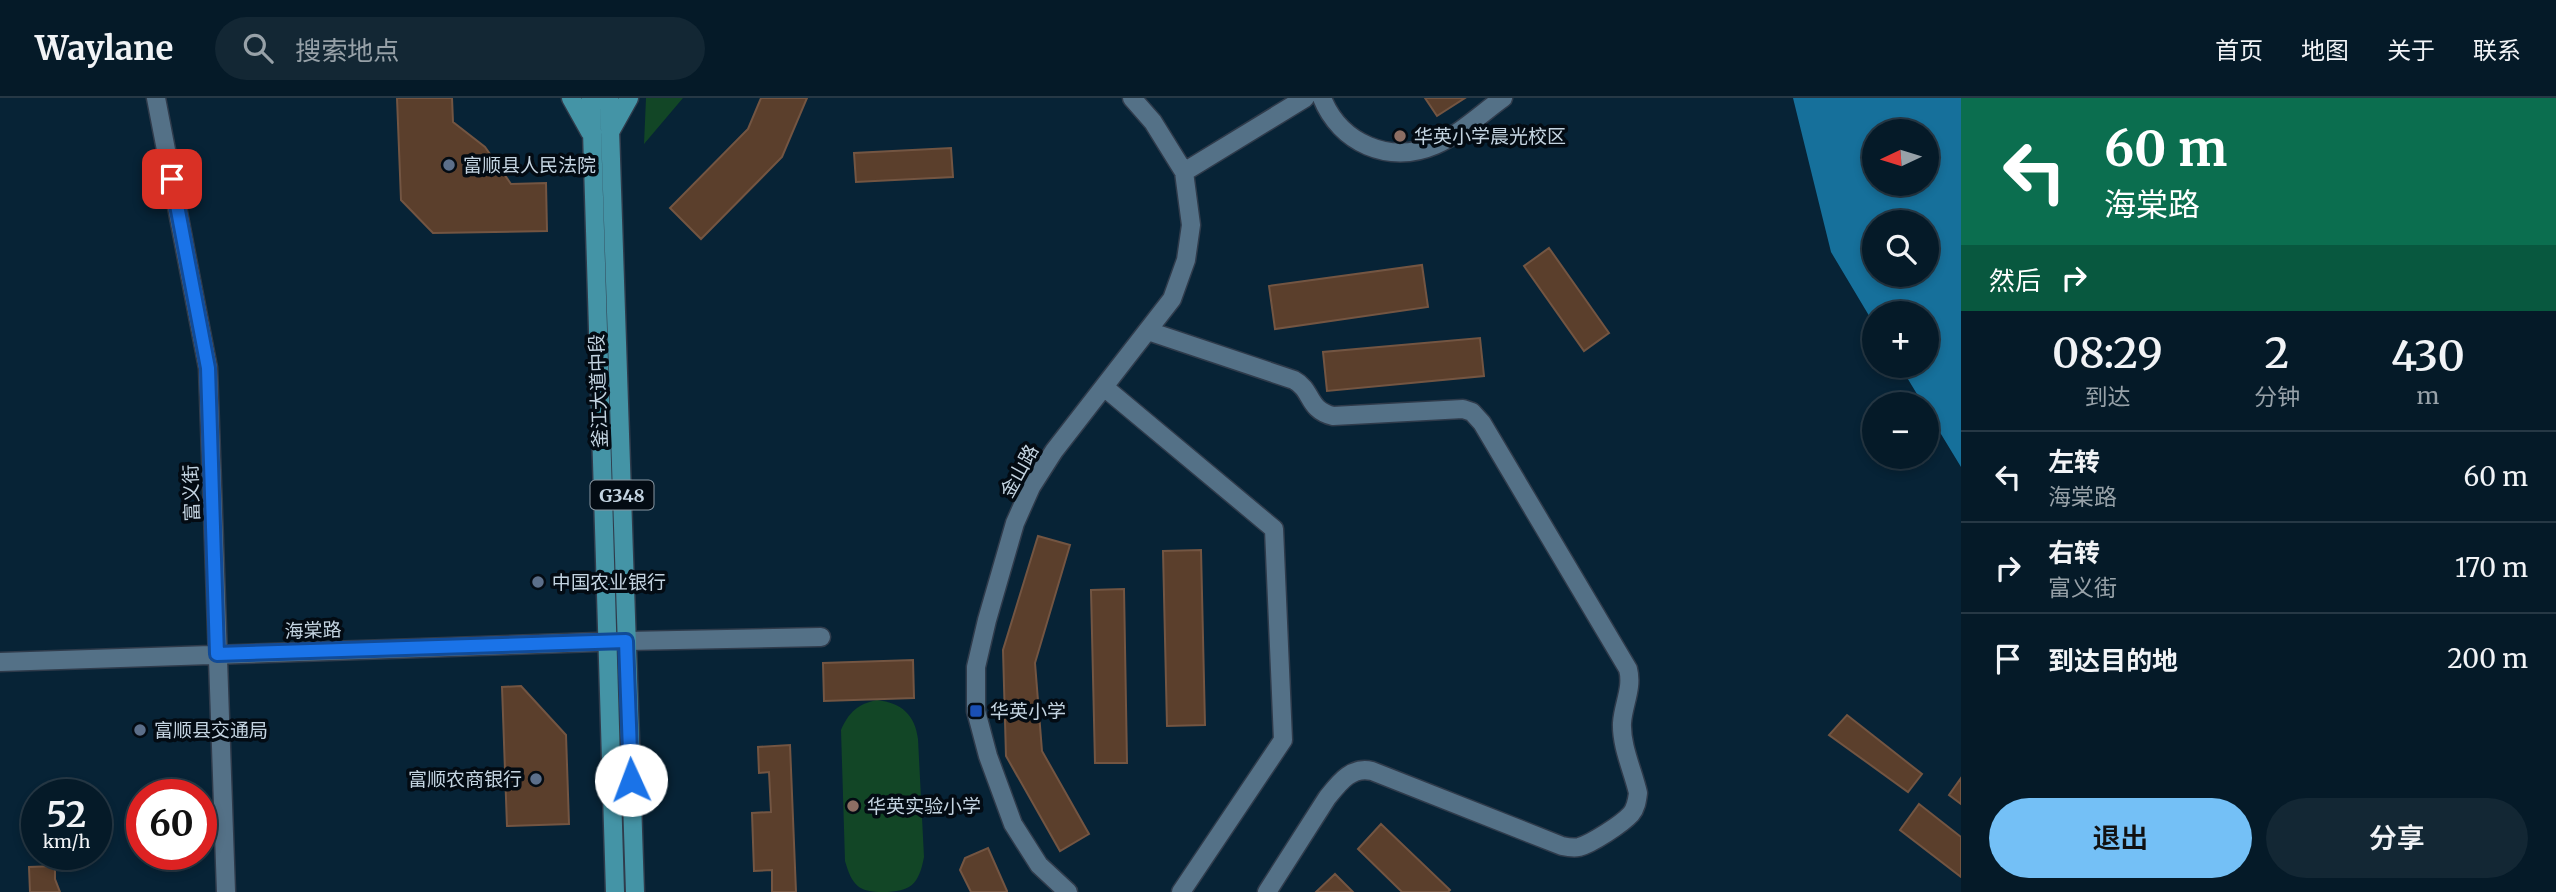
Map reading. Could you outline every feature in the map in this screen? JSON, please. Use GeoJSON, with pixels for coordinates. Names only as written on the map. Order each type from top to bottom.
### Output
{"type":"FeatureCollection","features":[{"type":"Feature","properties":{"kind":"main road"},"geometry":{"type":"LineString","coordinates":[[571,98],[592,134]]}},
{"type":"Feature","properties":{"kind":"main road","name":"釜江大道中段"},"geometry":{"type":"LineString","coordinates":[[591,98],[615,892]]}},
{"type":"Feature","properties":{"kind":"main road","name":"釜江大道中段"},"geometry":{"type":"LineString","coordinates":[[609,98],[635,892]]}},
{"type":"Feature","properties":{"kind":"main road"},"geometry":{"type":"LineString","coordinates":[[610,132],[629,98]]}},
{"type":"Feature","properties":{"kind":"street","name":"富义街"},"geometry":{"type":"LineString","coordinates":[[156,98],[208,368],[226,892]]}},
{"type":"Feature","properties":{"kind":"street","name":"金山路"},"geometry":{"type":"LineString","coordinates":[[1068,892],[1039,865],[1013,824],[988,756],[976,711],[976,667],[1015,523],[1031,487],[1054,451],[1172,299],[1186,260],[1191,225],[1184,172],[1153,122],[1132,98]]}},
{"type":"Feature","properties":{"kind":"street"},"geometry":{"type":"LineString","coordinates":[[1184,172],[1305,98]]}},
{"type":"Feature","properties":{"kind":"street"},"geometry":{"type":"LineString","coordinates":[[1322,98],[1331,118],[1349,137],[1370,148],[1392,151],[1416,150],[1434,145],[1503,98]]}},
{"type":"Feature","properties":{"kind":"street"},"geometry":{"type":"LineString","coordinates":[[1148,331],[1301,383],[1318,411],[1324,414],[1333,416],[1463,408],[1478,416],[1628,670],[1630,679],[1622,733],[1638,793],[1637,803],[1632,813],[1624,820],[1589,843],[1577,848],[1562,846],[1364,769],[1353,771],[1337,785],[1267,892]]}},
{"type":"Feature","properties":{"kind":"street"},"geometry":{"type":"LineString","coordinates":[[1104,387],[1274,529],[1283,740],[1181,892]]}},
{"type":"Feature","properties":{"kind":"street","name":"海棠路"},"geometry":{"type":"LineString","coordinates":[[0,662],[821,637]]}},
{"type":"Feature","properties":{"kind":"green space"},"geometry":{"type":"Polygon","coordinates":[[[646,98],[683,98],[644,144],[646,98]]]}},
{"type":"Feature","properties":{"kind":"green space"},"geometry":{"type":"Polygon","coordinates":[[[877,700],[894,704],[906,712],[914,723],[918,739],[924,857],[919,874],[912,885],[893,892],[867,891],[857,886],[845,861],[841,730],[855,710],[877,700]]]}},
{"type":"Feature","properties":{"kind":"water"},"geometry":{"type":"Polygon","coordinates":[[[1793,98],[1961,98],[1961,467],[1939,431],[1939,392],[1916,392],[1907,378],[1939,378],[1939,301],[1862,301],[1862,304],[1831,252],[1793,98]]]}},
{"type":"Feature","properties":{"kind":"building","name":"富顺县人民法院"},"geometry":{"type":"Polygon","coordinates":[[[397,98],[452,98],[453,122],[485,147],[511,184],[546,183],[547,231],[433,233],[401,200],[397,98]]]}},
{"type":"Feature","properties":{"kind":"building"},"geometry":{"type":"Polygon","coordinates":[[[761,98],[807,98],[782,157],[701,239],[670,208],[748,129],[761,98]]]}},
{"type":"Feature","properties":{"kind":"building"},"geometry":{"type":"Polygon","coordinates":[[[1425,98],[1465,98],[1437,116],[1425,98]]]}},
{"type":"Feature","properties":{"kind":"building"},"geometry":{"type":"Polygon","coordinates":[[[951,148],[953,177],[856,182],[854,153],[951,148]]]}},
{"type":"Feature","properties":{"kind":"building"},"geometry":{"type":"Polygon","coordinates":[[[1549,248],[1609,333],[1584,351],[1524,266],[1549,248]]]}},
{"type":"Feature","properties":{"kind":"building"},"geometry":{"type":"Polygon","coordinates":[[[1422,265],[1428,307],[1275,329],[1269,286],[1422,265]]]}},
{"type":"Feature","properties":{"kind":"building"},"geometry":{"type":"Polygon","coordinates":[[[1480,338],[1484,376],[1327,391],[1323,352],[1480,338]]]}},
{"type":"Feature","properties":{"kind":"building"},"geometry":{"type":"Polygon","coordinates":[[[1038,536],[1070,545],[1035,663],[1042,751],[1089,834],[1060,851],[1006,756],[1003,650],[1038,536]]]}},
{"type":"Feature","properties":{"kind":"building"},"geometry":{"type":"Polygon","coordinates":[[[1201,550],[1205,725],[1167,726],[1163,551],[1201,550]]]}},
{"type":"Feature","properties":{"kind":"building"},"geometry":{"type":"Polygon","coordinates":[[[1124,589],[1127,763],[1095,763],[1091,590],[1124,589]]]}},
{"type":"Feature","properties":{"kind":"building"},"geometry":{"type":"Polygon","coordinates":[[[913,660],[914,698],[824,701],[823,663],[913,660]]]}},
{"type":"Feature","properties":{"kind":"building","name":"富顺农商银行"},"geometry":{"type":"Polygon","coordinates":[[[521,686],[566,735],[569,824],[507,826],[502,687],[521,686]]]}},
{"type":"Feature","properties":{"kind":"building"},"geometry":{"type":"Polygon","coordinates":[[[1847,715],[1922,774],[1908,792],[1829,735],[1847,715]]]}},
{"type":"Feature","properties":{"kind":"building"},"geometry":{"type":"Polygon","coordinates":[[[790,745],[796,892],[772,892],[772,870],[754,871],[752,813],[771,812],[769,772],[759,773],[758,747],[790,745]]]}},
{"type":"Feature","properties":{"kind":"building"},"geometry":{"type":"Polygon","coordinates":[[[1961,778],[1961,804],[1949,795],[1961,778]]]}},
{"type":"Feature","properties":{"kind":"building"},"geometry":{"type":"Polygon","coordinates":[[[1919,804],[1961,837],[1961,877],[1900,830],[1919,804]]]}},
{"type":"Feature","properties":{"kind":"building"},"geometry":{"type":"Polygon","coordinates":[[[1381,824],[1450,890],[1402,892],[1358,849],[1381,824]]]}},
{"type":"Feature","properties":{"kind":"building"},"geometry":{"type":"Polygon","coordinates":[[[988,848],[1007,892],[971,892],[960,870],[965,858],[988,848]]]}},
{"type":"Feature","properties":{"kind":"building"},"geometry":{"type":"Polygon","coordinates":[[[29,870],[55,870],[60,892],[30,892],[29,870]]]}},
{"type":"Feature","properties":{"kind":"building"},"geometry":{"type":"Polygon","coordinates":[[[1335,874],[1353,892],[1316,892],[1335,874]]]}},
{"type":"Feature","properties":{"kind":"place","name":"华英小学晨光校区"},"geometry":{"type":"Point","coordinates":[1400,136]}},
{"type":"Feature","properties":{"kind":"place","name":"富顺县人民法院"},"geometry":{"type":"Point","coordinates":[449,165]}},
{"type":"Feature","properties":{"kind":"place","name":"中国农业银行"},"geometry":{"type":"Point","coordinates":[538,582]}},
{"type":"Feature","properties":{"kind":"place","name":"华英小学"},"geometry":{"type":"Point","coordinates":[976,711]}},
{"type":"Feature","properties":{"kind":"place","name":"富顺县交通局"},"geometry":{"type":"Point","coordinates":[140,730]}},
{"type":"Feature","properties":{"kind":"place","name":"富顺农商银行"},"geometry":{"type":"Point","coordinates":[536,779]}},
{"type":"Feature","properties":{"kind":"place","name":"华英实验小学"},"geometry":{"type":"Point","coordinates":[853,806]}},
{"type":"Feature","properties":{"kind":"route"},"geometry":{"type":"LineString","coordinates":[[172,179],[208,368],[217,654],[626,641],[631,780]]}}]}
